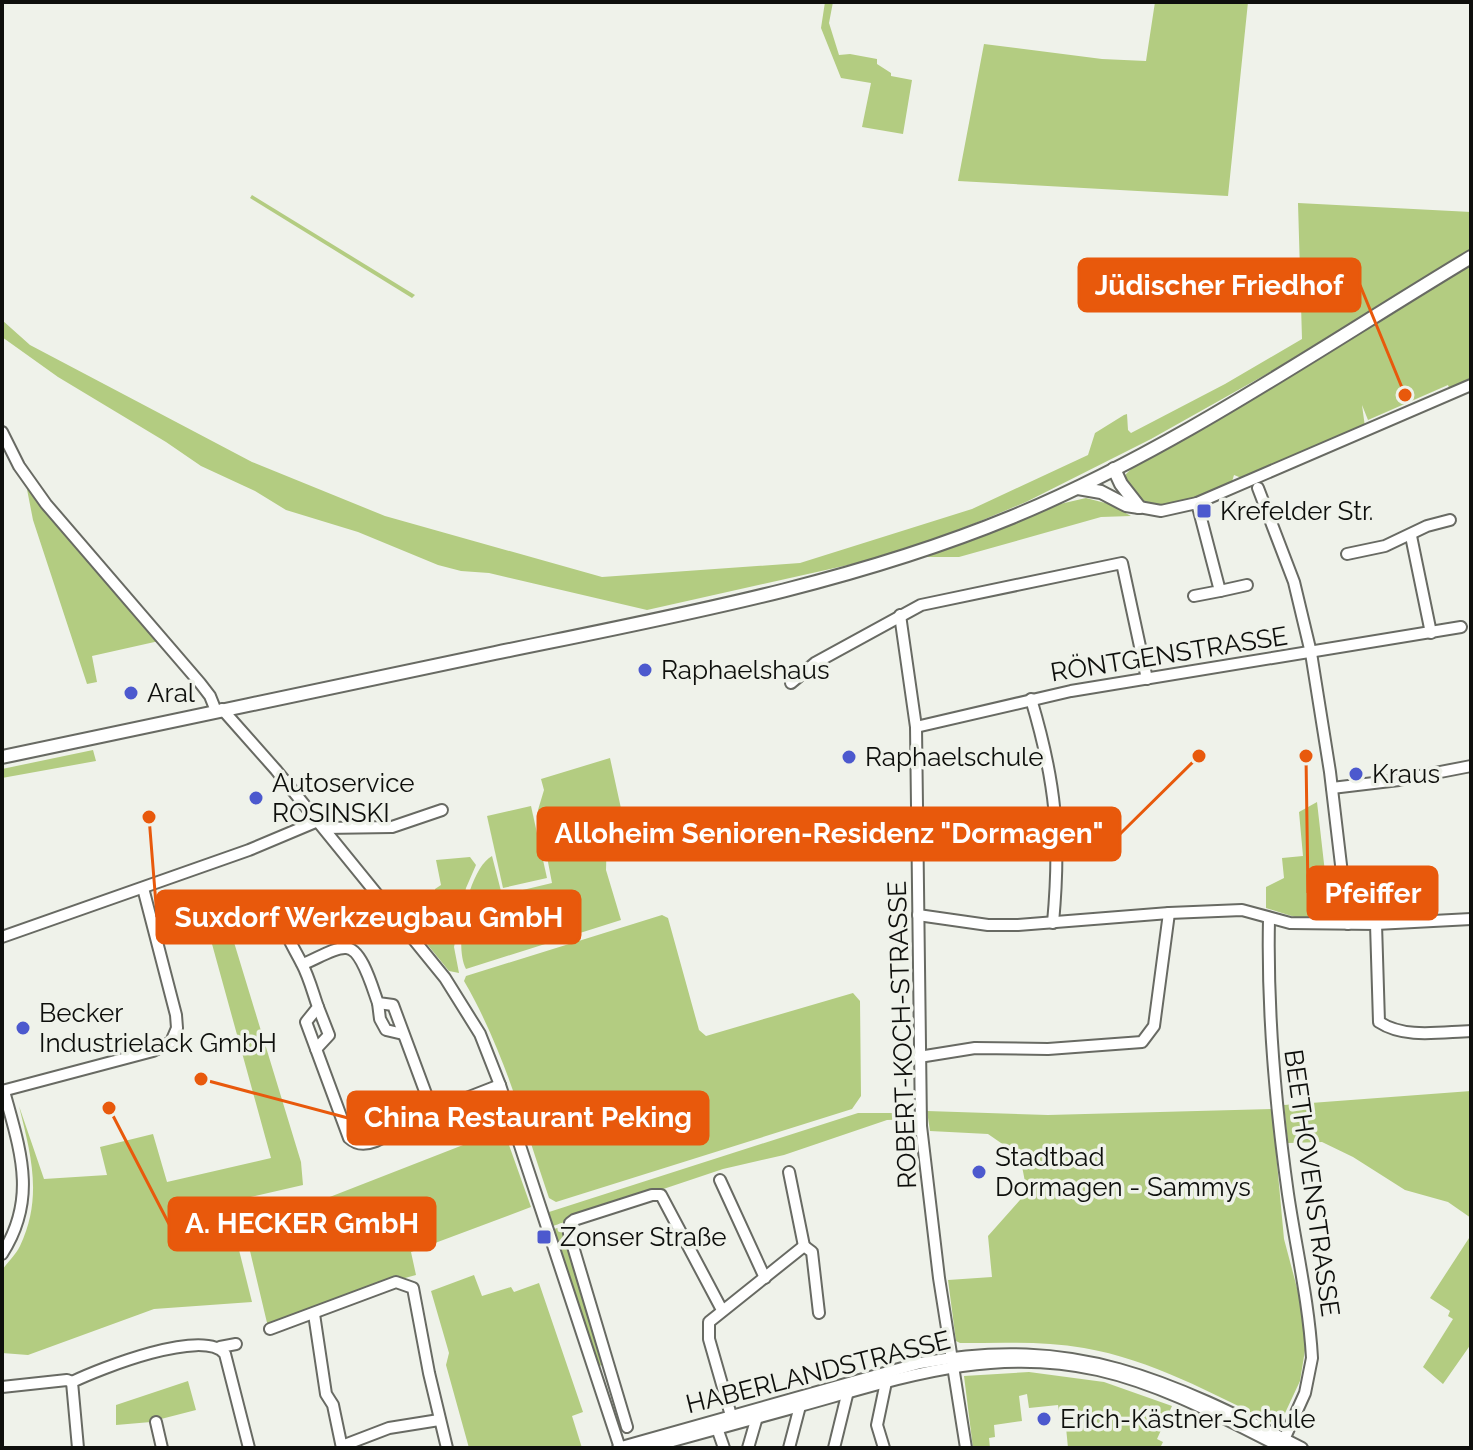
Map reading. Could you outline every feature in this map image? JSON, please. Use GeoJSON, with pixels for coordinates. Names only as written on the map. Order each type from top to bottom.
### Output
{"type":"FeatureCollection","features":[{"type":"Feature","properties":{"kind":"main road"},"geometry":{"type":"LineString","coordinates":[[2,757],[598,632],[825,580],[932,548],[1013,517],[1110,471],[1240,398],[1471,257]]}},
{"type":"Feature","properties":{"kind":"main road"},"geometry":{"type":"LineString","coordinates":[[1110,471],[1117,498]]}},
{"type":"Feature","properties":{"kind":"main road"},"geometry":{"type":"LineString","coordinates":[[1110,471],[1139,507]]}},
{"type":"Feature","properties":{"kind":"main road"},"geometry":{"type":"LineString","coordinates":[[1077,488],[1101,492],[1126,505],[1139,507]]}},
{"type":"Feature","properties":{"kind":"street"},"geometry":{"type":"LineString","coordinates":[[1139,507],[1161,511],[1197,503],[1471,385]]}},
{"type":"Feature","properties":{"kind":"street"},"geometry":{"type":"LineString","coordinates":[[2,432],[19,466],[46,504],[200,683],[219,710],[321,825],[445,978],[480,1034],[500,1085],[619,1448]]}},
{"type":"Feature","properties":{"kind":"street"},"geometry":{"type":"LineString","coordinates":[[1258,488],[1294,582],[1311,653],[1332,788],[1348,924]]}},
{"type":"Feature","properties":{"kind":"street"},"geometry":{"type":"LineString","coordinates":[[1197,503],[1220,591]]}},
{"type":"Feature","properties":{"kind":"street"},"geometry":{"type":"LineString","coordinates":[[1347,554],[1385,546],[1427,526],[1450,520]]}},
{"type":"Feature","properties":{"kind":"street"},"geometry":{"type":"LineString","coordinates":[[1411,536],[1431,633]]}},
{"type":"Feature","properties":{"kind":"street"},"geometry":{"type":"LineString","coordinates":[[791,683],[815,663],[921,605],[1122,563],[1147,679]]}},
{"type":"Feature","properties":{"kind":"street"},"geometry":{"type":"LineString","coordinates":[[1194,596],[1247,585]]}},
{"type":"Feature","properties":{"kind":"street","name":"ROBERT-KOCH-STRASSE"},"geometry":{"type":"LineString","coordinates":[[900,615],[916,727],[921,1126],[966,1448]]}},
{"type":"Feature","properties":{"kind":"street","name":"RÖNTGENSTRASSE"},"geometry":{"type":"LineString","coordinates":[[916,727],[1031,699],[1461,627]]}},
{"type":"Feature","properties":{"kind":"street"},"geometry":{"type":"LineString","coordinates":[[1031,699],[1047,755],[1057,820],[1058,871],[1053,923]]}},
{"type":"Feature","properties":{"kind":"street"},"geometry":{"type":"LineString","coordinates":[[1332,788],[1407,779],[1471,766]]}},
{"type":"Feature","properties":{"kind":"street"},"geometry":{"type":"LineString","coordinates":[[2,937],[321,825],[392,827],[442,810]]}},
{"type":"Feature","properties":{"kind":"street"},"geometry":{"type":"LineString","coordinates":[[2,1254],[16,1229],[25,1182],[23,1163],[3,1091],[153,1051],[171,1042],[177,1028],[143,888]]}},
{"type":"Feature","properties":{"kind":"street"},"geometry":{"type":"LineString","coordinates":[[277,898],[276,907],[292,949],[303,964],[329,1035],[316,1049]]}},
{"type":"Feature","properties":{"kind":"street"},"geometry":{"type":"LineString","coordinates":[[918,915],[988,925],[1242,910],[1290,923],[1376,924],[1471,919]]}},
{"type":"Feature","properties":{"kind":"street"},"geometry":{"type":"LineString","coordinates":[[919,1057],[975,1048],[1048,1049],[1142,1042],[1154,1026],[1169,913]]}},
{"type":"Feature","properties":{"kind":"street","name":"BEETHOVENSTRASSE"},"geometry":{"type":"LineString","coordinates":[[1269,919],[1271,1048],[1312,1358],[1305,1393],[1282,1445]]}},
{"type":"Feature","properties":{"kind":"street"},"geometry":{"type":"LineString","coordinates":[[1376,924],[1379,1022],[1402,1033],[1471,1031]]}},
{"type":"Feature","properties":{"kind":"street"},"geometry":{"type":"LineString","coordinates":[[303,964],[345,947],[360,956],[378,1003],[393,1005],[432,1110]]}},
{"type":"Feature","properties":{"kind":"street"},"geometry":{"type":"LineString","coordinates":[[318,1007],[306,1022],[349,1138],[354,1143],[364,1145],[392,1134],[400,1124],[500,1085]]}},
{"type":"Feature","properties":{"kind":"street"},"geometry":{"type":"LineString","coordinates":[[789,1172],[804,1246],[812,1252],[819,1313]]}},
{"type":"Feature","properties":{"kind":"street"},"geometry":{"type":"LineString","coordinates":[[720,1180],[765,1278]]}},
{"type":"Feature","properties":{"kind":"street"},"geometry":{"type":"LineString","coordinates":[[627,1427],[569,1233],[570,1223],[652,1195],[661,1195],[722,1310]]}},
{"type":"Feature","properties":{"kind":"street"},"geometry":{"type":"LineString","coordinates":[[732,1420],[709,1339],[709,1322],[804,1246]]}},
{"type":"Feature","properties":{"kind":"street"},"geometry":{"type":"LineString","coordinates":[[270,1329],[396,1282],[413,1288],[447,1448]]}},
{"type":"Feature","properties":{"kind":"street"},"geometry":{"type":"LineString","coordinates":[[314,1314],[326,1394],[333,1405],[342,1447],[389,1428],[439,1420]]}},
{"type":"Feature","properties":{"kind":"street"},"geometry":{"type":"LineString","coordinates":[[2,1387],[72,1382],[162,1350],[236,1344]]}},
{"type":"Feature","properties":{"kind":"street"},"geometry":{"type":"LineString","coordinates":[[220,1347],[225,1354],[249,1448]]}},
{"type":"Feature","properties":{"kind":"street","name":"HABERLANDSTRASSE"},"geometry":{"type":"LineString","coordinates":[[619,1448],[732,1420],[885,1372],[1028,1354],[1100,1363],[1179,1389],[1282,1445],[1302,1448]]}},
{"type":"Feature","properties":{"kind":"street","name":"HABERLANDSTRASSE"},"geometry":{"type":"LineString","coordinates":[[647,1448],[717,1428],[732,1420],[800,1406],[952,1362]]}},
{"type":"Feature","properties":{"kind":"street"},"geometry":{"type":"LineString","coordinates":[[595,1371],[609,1367]]}},
{"type":"Feature","properties":{"kind":"street"},"geometry":{"type":"LineString","coordinates":[[72,1382],[78,1448]]}},
{"type":"Feature","properties":{"kind":"street"},"geometry":{"type":"LineString","coordinates":[[884,1448],[877,1425],[886,1382]]}},
{"type":"Feature","properties":{"kind":"street","name":"HABERLANDSTRASSE"},"geometry":{"type":"LineString","coordinates":[[834,1448],[848,1391]]}},
{"type":"Feature","properties":{"kind":"street","name":"HABERLANDSTRASSE"},"geometry":{"type":"LineString","coordinates":[[789,1448],[800,1406]]}},
{"type":"Feature","properties":{"kind":"street","name":"HABERLANDSTRASSE"},"geometry":{"type":"LineString","coordinates":[[748,1448],[757,1417]]}},
{"type":"Feature","properties":{"kind":"street"},"geometry":{"type":"LineString","coordinates":[[156,1422],[162,1448]]}},
{"type":"Feature","properties":{"kind":"street"},"geometry":{"type":"LineString","coordinates":[[717,1428],[724,1448]]}},
{"type":"Feature","properties":{"kind":"green space"},"geometry":{"type":"Polygon","coordinates":[[[825,2],[833,2],[829,23],[839,55],[877,59],[877,64],[891,76],[912,80],[903,134],[862,127],[871,83],[841,78],[821,28],[825,2]]]}},
{"type":"Feature","properties":{"kind":"green space"},"geometry":{"type":"Polygon","coordinates":[[[1155,2],[1248,2],[1228,196],[958,181],[984,44],[1102,59],[1146,61],[1155,2]]]}},
{"type":"Feature","properties":{"kind":"green space"},"geometry":{"type":"Polygon","coordinates":[[[252,195],[415,295],[412,298],[250,198],[252,195]]]}},
{"type":"Feature","properties":{"kind":"green space"},"geometry":{"type":"Polygon","coordinates":[[[1298,203],[1471,212],[1471,250],[1272,371],[1151,439],[1026,502],[884,557],[647,610],[489,573],[438,565],[358,532],[286,510],[255,491],[201,466],[58,377],[2,337],[2,320],[30,345],[252,462],[385,516],[602,577],[800,563],[972,509],[1088,455],[1095,433],[1124,415],[1127,414],[1131,433],[1302,339],[1298,203]]]}},
{"type":"Feature","properties":{"kind":"green space"},"geometry":{"type":"Polygon","coordinates":[[[1471,265],[1471,379],[1449,388],[1448,385],[1368,420],[1362,405],[1365,427],[1244,479],[1234,475],[1231,485],[1190,502],[1167,507],[1146,504],[1124,481],[1135,465],[1262,394],[1471,265]]]}},
{"type":"Feature","properties":{"kind":"green space"},"geometry":{"type":"Polygon","coordinates":[[[26,484],[81,554],[159,641],[92,656],[97,682],[87,684],[33,520],[26,484]]]}},
{"type":"Feature","properties":{"kind":"green space"},"geometry":{"type":"Polygon","coordinates":[[[1086,498],[1109,504],[1131,516],[1101,517],[959,557],[920,557],[1060,504],[1086,498]]]}},
{"type":"Feature","properties":{"kind":"green space"},"geometry":{"type":"Polygon","coordinates":[[[93,750],[96,761],[2,778],[2,769],[93,750]]]}},
{"type":"Feature","properties":{"kind":"green space"},"geometry":{"type":"Polygon","coordinates":[[[610,758],[622,813],[615,829],[607,831],[606,870],[621,920],[466,969],[462,958],[462,926],[470,891],[483,864],[492,856],[502,895],[552,883],[538,810],[544,790],[541,779],[610,758]]]}},
{"type":"Feature","properties":{"kind":"green space"},"geometry":{"type":"Polygon","coordinates":[[[1317,802],[1327,890],[1343,898],[1343,912],[1337,919],[1298,918],[1266,908],[1266,887],[1284,878],[1282,858],[1303,856],[1299,812],[1317,802]]]}},
{"type":"Feature","properties":{"kind":"green space"},"geometry":{"type":"Polygon","coordinates":[[[531,806],[547,878],[503,888],[487,816],[531,806]]]}},
{"type":"Feature","properties":{"kind":"green space"},"geometry":{"type":"Polygon","coordinates":[[[470,857],[476,865],[466,888],[454,947],[459,973],[449,971],[404,916],[435,914],[435,889],[441,885],[436,860],[470,857]]]}},
{"type":"Feature","properties":{"kind":"green space"},"geometry":{"type":"Polygon","coordinates":[[[662,915],[668,918],[699,1030],[706,1036],[853,993],[860,1001],[861,1096],[852,1109],[556,1202],[549,1198],[501,1060],[464,981],[466,976],[662,915]]]}},
{"type":"Feature","properties":{"kind":"green space"},"geometry":{"type":"Polygon","coordinates":[[[233,939],[301,1162],[303,1185],[233,1201],[230,1214],[252,1302],[154,1309],[28,1355],[2,1353],[2,1271],[20,1246],[27,1228],[33,1193],[31,1159],[19,1106],[44,1179],[107,1175],[100,1147],[153,1134],[167,1182],[271,1158],[212,944],[233,939]]]}},
{"type":"Feature","properties":{"kind":"green space"},"geometry":{"type":"Polygon","coordinates":[[[1471,1091],[1471,1218],[1448,1202],[1405,1190],[1353,1157],[1322,1142],[1288,1143],[1284,1105],[1471,1091]]]}},
{"type":"Feature","properties":{"kind":"green space"},"geometry":{"type":"Polygon","coordinates":[[[1272,1109],[1284,1239],[1301,1303],[1306,1344],[1300,1381],[1279,1426],[1184,1380],[1110,1354],[1053,1344],[956,1341],[948,1280],[992,1277],[988,1236],[1027,1192],[1020,1156],[988,1134],[930,1131],[927,1111],[1048,1115],[1272,1109]]]}},
{"type":"Feature","properties":{"kind":"green space"},"geometry":{"type":"Polygon","coordinates":[[[858,1113],[917,1113],[915,1119],[887,1120],[784,1155],[723,1169],[553,1226],[549,1212],[858,1113]]]}},
{"type":"Feature","properties":{"kind":"green space"},"geometry":{"type":"Polygon","coordinates":[[[499,1131],[509,1145],[531,1207],[411,1252],[416,1275],[383,1284],[268,1327],[245,1230],[499,1131]]]}},
{"type":"Feature","properties":{"kind":"green space"},"geometry":{"type":"Polygon","coordinates":[[[564,1226],[605,1363],[598,1367],[554,1239],[554,1229],[564,1226]]]}},
{"type":"Feature","properties":{"kind":"green space"},"geometry":{"type":"Polygon","coordinates":[[[1471,1235],[1471,1344],[1443,1384],[1423,1367],[1453,1319],[1448,1316],[1450,1311],[1430,1298],[1471,1235]]]}},
{"type":"Feature","properties":{"kind":"green space"},"geometry":{"type":"Polygon","coordinates":[[[474,1275],[482,1296],[511,1287],[514,1292],[539,1283],[583,1412],[572,1416],[582,1448],[469,1448],[446,1365],[449,1353],[431,1291],[474,1275]]]}},
{"type":"Feature","properties":{"kind":"green space"},"geometry":{"type":"Polygon","coordinates":[[[1029,1372],[1104,1382],[1172,1406],[1157,1439],[1163,1442],[1160,1448],[1068,1448],[1065,1417],[1060,1417],[1058,1405],[1029,1408],[1027,1394],[1019,1396],[1022,1421],[994,1425],[995,1437],[989,1438],[990,1448],[973,1448],[964,1376],[1029,1372]]]}},
{"type":"Feature","properties":{"kind":"green space"},"geometry":{"type":"Polygon","coordinates":[[[188,1381],[196,1410],[161,1419],[156,1417],[151,1422],[116,1425],[116,1405],[188,1381]]]}},
{"type":"Feature","properties":{"kind":"place","name":"Jüdischer Friedhof"},"geometry":{"type":"Point","coordinates":[1405,395]}},
{"type":"Feature","properties":{"kind":"place","name":"Krefelder Str."},"geometry":{"type":"Point","coordinates":[1204,511]}},
{"type":"Feature","properties":{"kind":"place","name":"Raphaelshaus"},"geometry":{"type":"Point","coordinates":[645,670]}},
{"type":"Feature","properties":{"kind":"place","name":"Aral"},"geometry":{"type":"Point","coordinates":[131,693]}},
{"type":"Feature","properties":{"kind":"place","name":"Alloheim Senioren-Residenz \"Dormagen\""},"geometry":{"type":"Point","coordinates":[1199,756]}},
{"type":"Feature","properties":{"kind":"place","name":"Pfeiffer"},"geometry":{"type":"Point","coordinates":[1306,756]}},
{"type":"Feature","properties":{"kind":"place","name":"Raphaelschule"},"geometry":{"type":"Point","coordinates":[849,757]}},
{"type":"Feature","properties":{"kind":"place","name":"Kraus"},"geometry":{"type":"Point","coordinates":[1356,774]}},
{"type":"Feature","properties":{"kind":"place","name":"Autoservice ROSINSKI"},"geometry":{"type":"Point","coordinates":[256,798]}},
{"type":"Feature","properties":{"kind":"place","name":"Suxdorf Werkzeugbau GmbH"},"geometry":{"type":"Point","coordinates":[149,817]}},
{"type":"Feature","properties":{"kind":"place","name":"Becker Industrielack GmbH"},"geometry":{"type":"Point","coordinates":[23,1028]}},
{"type":"Feature","properties":{"kind":"place","name":"China Restaurant Peking"},"geometry":{"type":"Point","coordinates":[201,1079]}},
{"type":"Feature","properties":{"kind":"place","name":"A. HECKER GmbH"},"geometry":{"type":"Point","coordinates":[109,1108]}},
{"type":"Feature","properties":{"kind":"place","name":"Stadtbad Dormagen - Sammys"},"geometry":{"type":"Point","coordinates":[979,1172]}},
{"type":"Feature","properties":{"kind":"place","name":"Zonser Straße"},"geometry":{"type":"Point","coordinates":[544,1237]}},
{"type":"Feature","properties":{"kind":"place","name":"Erich-Kästner-Schule"},"geometry":{"type":"Point","coordinates":[1044,1419]}}]}
